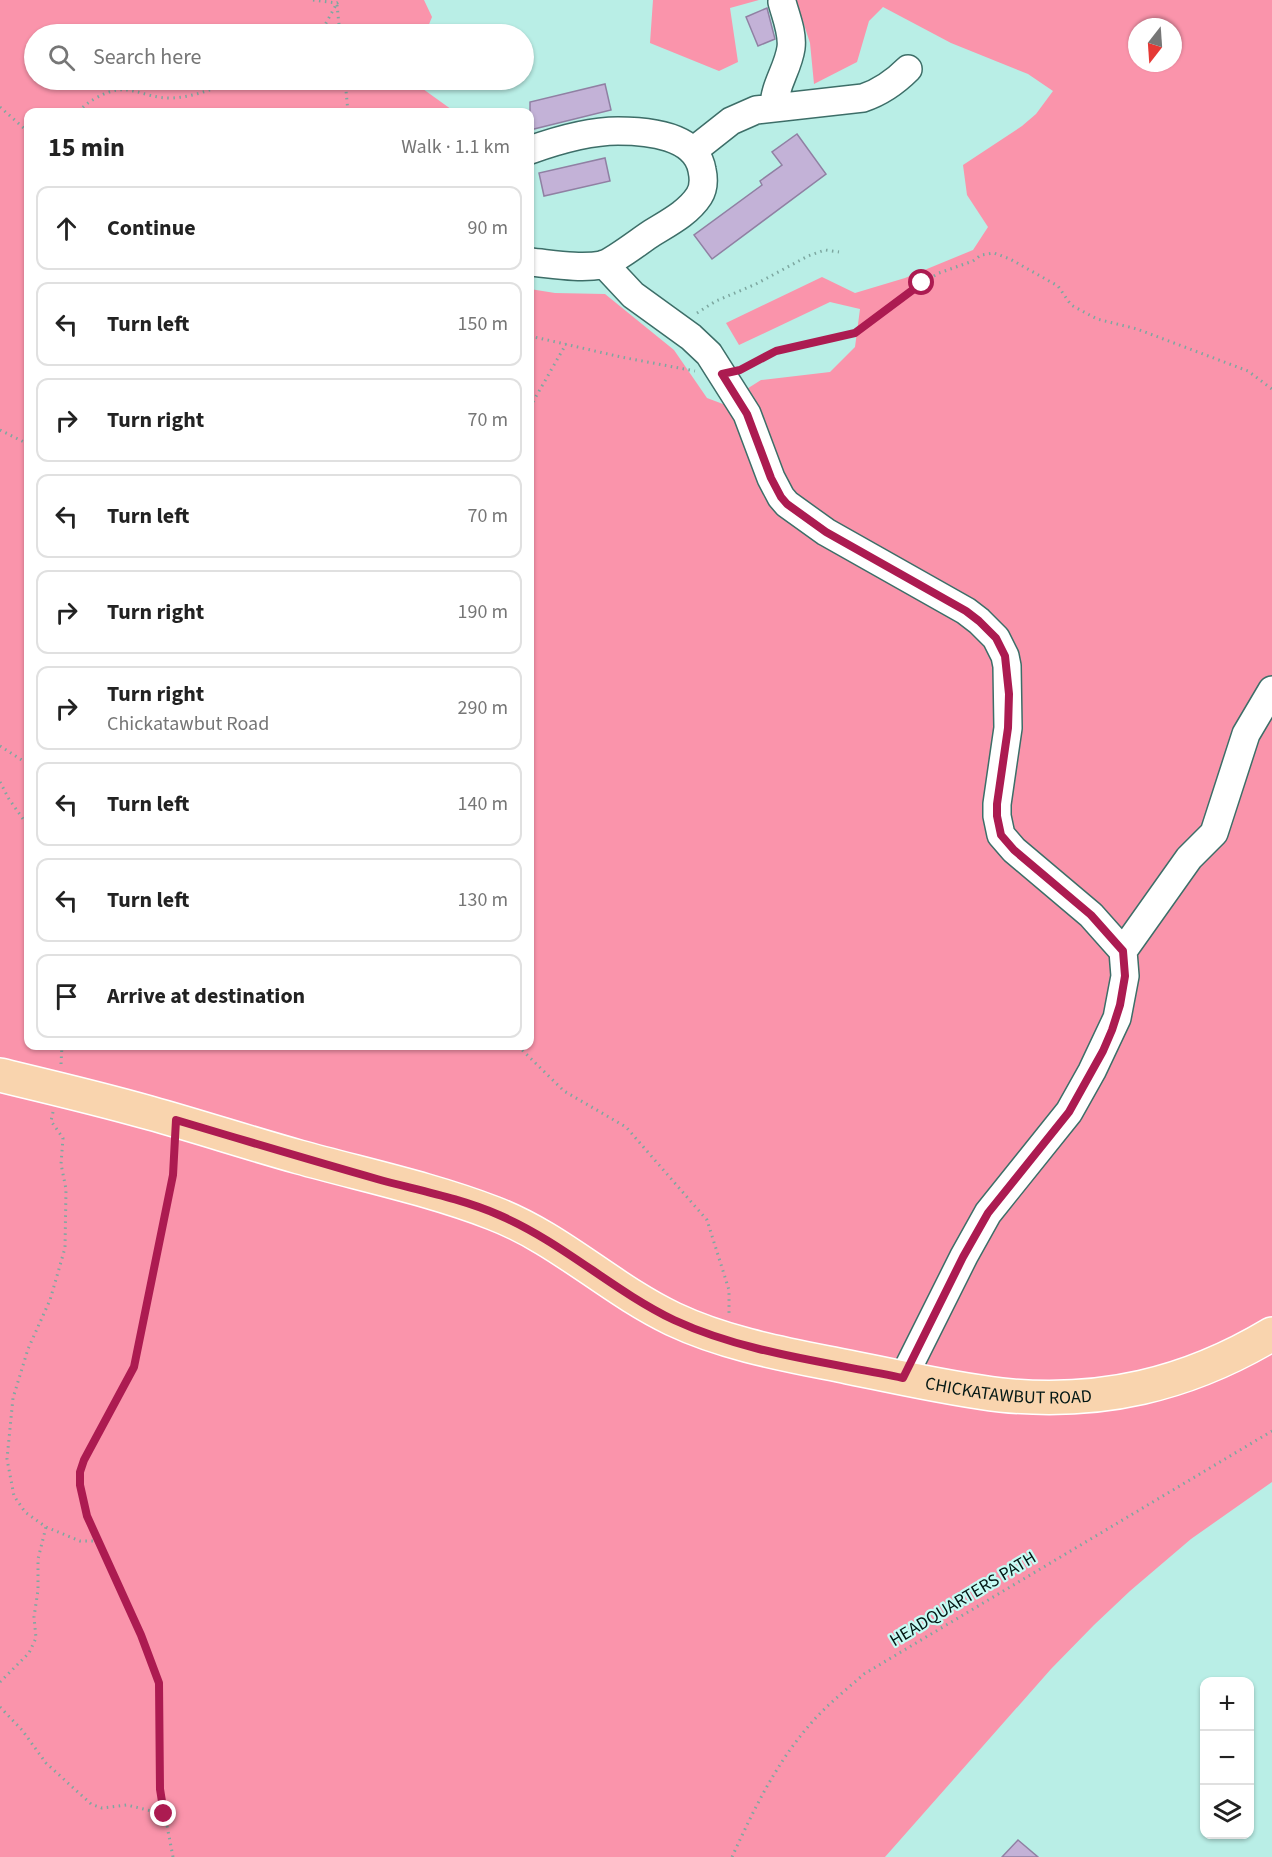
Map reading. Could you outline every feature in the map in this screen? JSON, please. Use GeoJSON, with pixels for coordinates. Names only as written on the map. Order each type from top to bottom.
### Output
{"type":"FeatureCollection","features":[{"type":"Feature","properties":{"kind":"main road","name":"CHICKATAWBUT ROAD"},"geometry":{"type":"LineString","coordinates":[[0,1075],[176,1120],[283,1153],[451,1198],[498,1215],[558,1247],[652,1309],[676,1321],[729,1341],[903,1378],[1005,1395],[1054,1397],[1096,1395],[1189,1375],[1226,1359],[1272,1334]]}},
{"type":"Feature","properties":{"kind":"lane"},"geometry":{"type":"LineString","coordinates":[[774,107],[776,91],[791,48],[790,30],[782,2]]}},
{"type":"Feature","properties":{"kind":"lane"},"geometry":{"type":"LineString","coordinates":[[693,151],[731,122],[756,110],[863,98],[891,85],[908,69]]}},
{"type":"Feature","properties":{"kind":"lane"},"geometry":{"type":"LineString","coordinates":[[534,149],[568,137],[617,131],[644,133],[674,139],[693,151],[699,160],[703,177],[702,190],[694,202],[679,216],[604,264],[567,266],[534,262]]}},
{"type":"Feature","properties":{"kind":"lane"},"geometry":{"type":"LineString","coordinates":[[604,264],[633,295],[682,330],[709,354],[747,414],[771,478],[787,504],[826,532],[966,611],[996,638],[1005,656],[1009,694],[1008,728],[997,804],[1001,835],[1014,850],[1091,915],[1123,951],[1125,976],[1120,1005],[1103,1051],[1069,1112],[988,1213],[963,1257],[903,1378]]}},
{"type":"Feature","properties":{"kind":"lane"},"geometry":{"type":"LineString","coordinates":[[1123,951],[1189,858],[1214,833],[1246,734],[1272,690]]}},
{"type":"Feature","properties":{"kind":"path"},"geometry":{"type":"LineString","coordinates":[[313,0],[337,3]]}},
{"type":"Feature","properties":{"kind":"path"},"geometry":{"type":"LineString","coordinates":[[327,24],[337,3],[341,0]]}},
{"type":"Feature","properties":{"kind":"path"},"geometry":{"type":"LineString","coordinates":[[337,3],[339,24]]}},
{"type":"Feature","properties":{"kind":"path"},"geometry":{"type":"LineString","coordinates":[[82,108],[108,91],[117,90]]}},
{"type":"Feature","properties":{"kind":"path"},"geometry":{"type":"LineString","coordinates":[[131,90],[168,98],[189,96],[207,90]]}},
{"type":"Feature","properties":{"kind":"path"},"geometry":{"type":"LineString","coordinates":[[346,90],[348,108]]}},
{"type":"Feature","properties":{"kind":"path"},"geometry":{"type":"LineString","coordinates":[[0,107],[24,128]]}},
{"type":"Feature","properties":{"kind":"path"},"geometry":{"type":"LineString","coordinates":[[682,330],[698,312],[716,301],[756,284],[808,256],[825,250],[839,252]]}},
{"type":"Feature","properties":{"kind":"path"},"geometry":{"type":"LineString","coordinates":[[534,337],[621,357],[722,374],[740,370],[776,351],[855,333],[939,273],[973,261],[981,255],[994,253],[1027,267],[1058,286],[1071,305],[1097,319],[1137,329],[1248,371],[1272,388]]}},
{"type":"Feature","properties":{"kind":"path"},"geometry":{"type":"LineString","coordinates":[[534,400],[566,344]]}},
{"type":"Feature","properties":{"kind":"path"},"geometry":{"type":"LineString","coordinates":[[0,430],[24,442]]}},
{"type":"Feature","properties":{"kind":"path"},"geometry":{"type":"LineString","coordinates":[[0,746],[24,761]]}},
{"type":"Feature","properties":{"kind":"path"},"geometry":{"type":"LineString","coordinates":[[0,782],[24,820]]}},
{"type":"Feature","properties":{"kind":"path"},"geometry":{"type":"LineString","coordinates":[[522,1050],[564,1091],[626,1127],[707,1220],[729,1290],[729,1341]]}},
{"type":"Feature","properties":{"kind":"path"},"geometry":{"type":"LineString","coordinates":[[173,1857],[160,1789],[159,1683],[141,1635],[87,1516],[80,1485],[80,1472],[134,1367],[173,1175],[176,1120]]}},
{"type":"Feature","properties":{"kind":"path"},"geometry":{"type":"LineString","coordinates":[[63,1138],[61,1164],[66,1189],[65,1248],[50,1300],[28,1349],[13,1398],[7,1459],[14,1497],[25,1512],[46,1527],[80,1541],[99,1541]]}},
{"type":"Feature","properties":{"kind":"path","name":"HEADQUARTERS PATH"},"geometry":{"type":"LineString","coordinates":[[732,1857],[758,1801],[788,1752],[814,1719],[864,1674],[1272,1431]]}},
{"type":"Feature","properties":{"kind":"path"},"geometry":{"type":"LineString","coordinates":[[0,1682],[29,1653],[36,1638],[34,1617],[38,1590],[38,1559],[46,1527]]}},
{"type":"Feature","properties":{"kind":"path"},"geometry":{"type":"LineString","coordinates":[[0,1707],[22,1730],[46,1763],[91,1804],[102,1808],[126,1805],[164,1814]]}},
{"type":"Feature","properties":{"kind":"shaded area"},"geometry":{"type":"Polygon","coordinates":[[[0,0],[424,0],[432,17],[429,24],[24,24],[24,90],[424,90],[449,108],[24,108],[24,1050],[534,1050],[534,290],[555,293],[605,294],[674,350],[707,398],[723,404],[761,380],[830,372],[855,347],[860,309],[830,302],[739,345],[726,323],[822,277],[855,293],[905,278],[973,250],[988,227],[967,195],[963,165],[1022,126],[1036,114],[1053,91],[1028,74],[951,43],[883,7],[869,21],[857,62],[814,84],[810,43],[796,0],[1272,0],[1272,1482],[1191,1539],[1130,1591],[1051,1669],[885,1857],[0,1857],[0,0]]]}},
{"type":"Feature","properties":{"kind":"shaded area"},"geometry":{"type":"Polygon","coordinates":[[[653,0],[759,0],[730,8],[738,62],[719,71],[650,43],[653,0]]]}},
{"type":"Feature","properties":{"kind":"building"},"geometry":{"type":"Polygon","coordinates":[[[767,8],[775,39],[758,46],[746,17],[767,8]]]}},
{"type":"Feature","properties":{"kind":"building"},"geometry":{"type":"Polygon","coordinates":[[[605,84],[611,110],[534,129],[534,108],[530,108],[530,102],[605,84]]]}},
{"type":"Feature","properties":{"kind":"building"},"geometry":{"type":"Polygon","coordinates":[[[797,134],[826,174],[712,259],[694,235],[762,185],[760,181],[782,165],[772,152],[797,134]]]}},
{"type":"Feature","properties":{"kind":"building"},"geometry":{"type":"Polygon","coordinates":[[[605,158],[610,181],[544,196],[539,173],[605,158]]]}},
{"type":"Feature","properties":{"kind":"building"},"geometry":{"type":"Polygon","coordinates":[[[1018,1840],[1038,1857],[1002,1857],[1018,1840]]]}},
{"type":"Feature","properties":{"kind":"route"},"geometry":{"type":"LineString","coordinates":[[164,1814],[160,1789],[159,1683],[141,1635],[87,1516],[81,1494],[80,1472],[84,1460],[134,1367],[173,1175],[176,1120],[283,1153],[451,1198],[498,1215],[558,1247],[652,1309],[698,1330],[769,1351],[903,1378],[963,1257],[988,1213],[1069,1112],[1103,1051],[1117,1018],[1123,990],[1125,976],[1123,951],[1091,915],[1006,842],[998,824],[998,788],[1006,739],[1009,694],[1005,656],[996,638],[966,611],[826,532],[793,510],[781,497],[771,478],[747,414],[722,374],[740,370],[776,351],[855,333],[922,283]]}}]}
